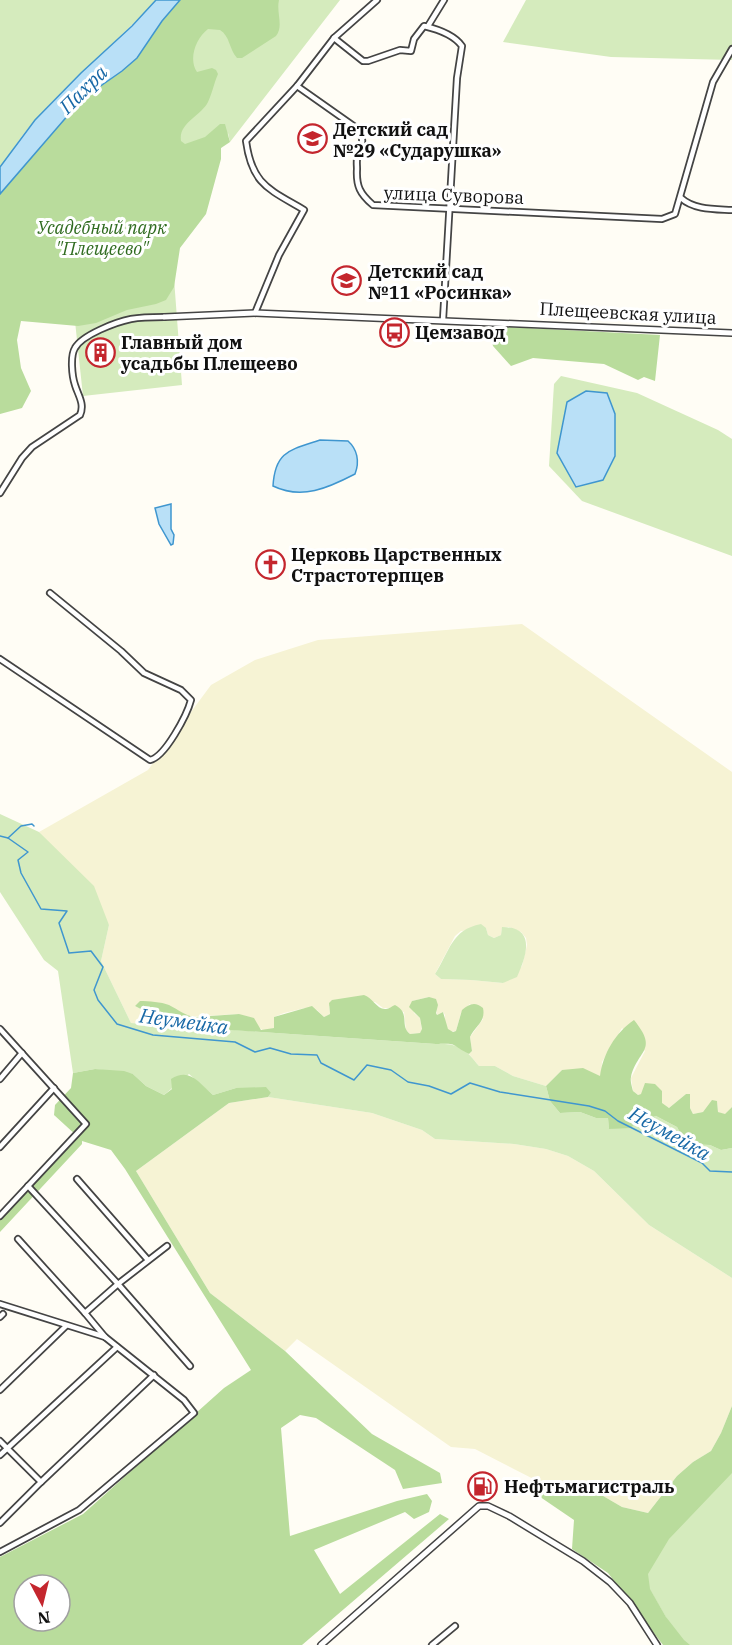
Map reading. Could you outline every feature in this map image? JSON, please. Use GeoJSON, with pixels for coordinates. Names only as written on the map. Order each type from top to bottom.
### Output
{"type":"FeatureCollection","features":[{"type":"Feature","properties":{"kind":"street"},"geometry":{"type":"LineString","coordinates":[[255,312],[279,255],[304,210],[263,185],[248,157],[246,141],[297,86],[334,38],[377,0]]}},
{"type":"Feature","properties":{"kind":"street"},"geometry":{"type":"LineString","coordinates":[[428,26],[444,0]]}},
{"type":"Feature","properties":{"kind":"street"},"geometry":{"type":"LineString","coordinates":[[334,38],[363,61],[400,50],[411,51],[418,32],[424,26],[447,34],[461,43],[442,320]]}},
{"type":"Feature","properties":{"kind":"street"},"geometry":{"type":"LineString","coordinates":[[732,49],[713,82],[681,198],[694,206],[732,210]]}},
{"type":"Feature","properties":{"kind":"street","name":"улица Суворова"},"geometry":{"type":"LineString","coordinates":[[297,86],[358,129],[364,144],[357,156],[359,192],[374,205],[662,219],[675,214],[681,198]]}},
{"type":"Feature","properties":{"kind":"street","name":"Плещеевская улица"},"geometry":{"type":"LineString","coordinates":[[164,317],[255,312],[732,333]]}},
{"type":"Feature","properties":{"kind":"street"},"geometry":{"type":"LineString","coordinates":[[0,494],[22,458],[32,447],[80,415],[81,401],[74,384],[73,350],[81,341],[91,334],[129,319],[164,317]]}},
{"type":"Feature","properties":{"kind":"street"},"geometry":{"type":"LineString","coordinates":[[0,660],[150,760],[154,760],[161,753],[188,712],[191,700],[181,690],[144,673],[121,651],[50,593]]}},
{"type":"Feature","properties":{"kind":"street"},"geometry":{"type":"LineString","coordinates":[[0,1029],[86,1124],[0,1216]]}},
{"type":"Feature","properties":{"kind":"street"},"geometry":{"type":"LineString","coordinates":[[0,1079],[22,1053]]}},
{"type":"Feature","properties":{"kind":"street"},"geometry":{"type":"LineString","coordinates":[[0,1147],[54,1088]]}},
{"type":"Feature","properties":{"kind":"street"},"geometry":{"type":"LineString","coordinates":[[78,1179],[148,1260]]}},
{"type":"Feature","properties":{"kind":"street"},"geometry":{"type":"LineString","coordinates":[[28,1186],[190,1366]]}},
{"type":"Feature","properties":{"kind":"street"},"geometry":{"type":"LineString","coordinates":[[0,1552],[79,1510],[194,1413],[184,1400],[105,1337],[18,1239]]}},
{"type":"Feature","properties":{"kind":"street"},"geometry":{"type":"LineString","coordinates":[[85,1313],[167,1246]]}},
{"type":"Feature","properties":{"kind":"street"},"geometry":{"type":"LineString","coordinates":[[0,1304],[105,1337]]}},
{"type":"Feature","properties":{"kind":"street"},"geometry":{"type":"LineString","coordinates":[[0,1390],[66,1326]]}},
{"type":"Feature","properties":{"kind":"street"},"geometry":{"type":"LineString","coordinates":[[0,1455],[117,1347]]}},
{"type":"Feature","properties":{"kind":"street"},"geometry":{"type":"LineString","coordinates":[[0,1523],[154,1375]]}},
{"type":"Feature","properties":{"kind":"street"},"geometry":{"type":"LineString","coordinates":[[0,1441],[41,1482]]}},
{"type":"Feature","properties":{"kind":"street"},"geometry":{"type":"LineString","coordinates":[[321,1645],[470,1512],[479,1506],[488,1506],[552,1541],[610,1582],[630,1603],[657,1645]]}},
{"type":"Feature","properties":{"kind":"street"},"geometry":{"type":"LineString","coordinates":[[432,1645],[455,1626]]}},
{"type":"Feature","properties":{"kind":"shaded area"},"geometry":{"type":"Polygon","coordinates":[[[522,624],[732,772],[732,1107],[725,1115],[718,1112],[717,1101],[703,1112],[693,1114],[686,1094],[669,1108],[633,1091],[631,1078],[645,1051],[622,1028],[602,1062],[601,1077],[562,1070],[546,1086],[513,1076],[495,1066],[479,1066],[469,1054],[472,1051],[470,1037],[483,1019],[470,1004],[461,1013],[456,1031],[449,1032],[445,1015],[443,1012],[437,1015],[429,997],[412,1001],[414,1013],[420,1018],[422,1030],[420,1033],[410,1034],[406,1030],[404,1012],[383,1008],[375,1002],[329,1006],[330,1014],[324,1017],[317,1010],[305,1008],[284,1013],[274,1017],[274,1028],[264,1031],[239,1014],[189,1017],[161,1003],[135,1006],[173,1026],[131,1023],[101,961],[109,925],[39,832],[148,770],[211,685],[255,660],[318,640],[522,624]],[[509,927],[502,928],[501,935],[494,938],[488,935],[486,928],[461,931],[455,936],[435,974],[441,979],[503,983],[522,966],[527,945],[526,938],[521,932],[509,927]]]}},
{"type":"Feature","properties":{"kind":"shaded area"},"geometry":{"type":"Polygon","coordinates":[[[268,1097],[372,1113],[422,1130],[435,1139],[514,1144],[546,1149],[568,1156],[594,1171],[649,1225],[732,1278],[732,1406],[711,1451],[693,1462],[677,1476],[648,1513],[622,1507],[598,1493],[571,1487],[555,1490],[475,1449],[451,1447],[297,1339],[285,1351],[210,1293],[136,1171],[229,1103],[268,1097]]]}},
{"type":"Feature","properties":{"kind":"green space"},"geometry":{"type":"Polygon","coordinates":[[[0,0],[156,0],[36,119],[0,167],[0,0]]]}},
{"type":"Feature","properties":{"kind":"green space","name":"Усадебный парк \"Плещеево\""},"geometry":{"type":"Polygon","coordinates":[[[180,0],[279,0],[280,23],[276,36],[242,58],[237,58],[226,36],[220,30],[208,29],[197,43],[193,61],[197,72],[212,68],[218,74],[208,102],[186,124],[181,141],[185,144],[205,137],[220,124],[225,124],[230,142],[221,148],[221,159],[206,214],[180,248],[174,287],[166,300],[127,310],[96,323],[78,326],[21,321],[17,340],[21,368],[31,391],[22,408],[0,414],[0,194],[82,99],[137,58],[162,21],[180,0]]]}},
{"type":"Feature","properties":{"kind":"green space","name":"Усадебный парк \"Плещеево\""},"geometry":{"type":"Polygon","coordinates":[[[193,0],[340,0],[230,142],[228,133],[172,252],[182,385],[83,396],[74,312],[193,0]]]}},
{"type":"Feature","properties":{"kind":"green space"},"geometry":{"type":"Polygon","coordinates":[[[526,0],[732,0],[732,60],[611,57],[503,42],[526,0]]]}},
{"type":"Feature","properties":{"kind":"green space"},"geometry":{"type":"Polygon","coordinates":[[[487,326],[660,335],[655,381],[644,377],[638,380],[604,364],[533,358],[511,366],[493,346],[487,326]]]}},
{"type":"Feature","properties":{"kind":"green space"},"geometry":{"type":"Polygon","coordinates":[[[561,376],[637,393],[718,430],[732,439],[732,556],[582,501],[549,466],[554,384],[561,376]]]}},
{"type":"Feature","properties":{"kind":"green space"},"geometry":{"type":"Polygon","coordinates":[[[0,814],[39,832],[94,886],[109,925],[101,961],[131,1023],[450,1044],[465,1051],[479,1066],[495,1066],[513,1076],[546,1086],[550,1101],[560,1113],[580,1112],[596,1118],[608,1117],[609,1129],[656,1116],[677,1127],[686,1144],[710,1145],[721,1150],[732,1148],[732,1278],[649,1225],[594,1171],[568,1156],[546,1149],[514,1144],[435,1139],[422,1130],[372,1113],[268,1097],[271,1093],[236,1088],[213,1095],[189,1074],[164,1095],[146,1086],[133,1074],[95,1069],[73,1073],[58,971],[44,960],[0,892],[0,814]]]}},
{"type":"Feature","properties":{"kind":"green space"},"geometry":{"type":"Polygon","coordinates":[[[481,924],[486,928],[488,935],[494,938],[501,935],[502,927],[513,928],[524,937],[526,952],[517,977],[503,983],[441,979],[435,974],[457,936],[481,924]]]}},
{"type":"Feature","properties":{"kind":"green space"},"geometry":{"type":"Polygon","coordinates":[[[364,995],[383,1009],[395,1005],[400,1008],[403,1012],[405,1027],[410,1034],[420,1033],[422,1029],[420,1018],[409,1007],[412,1001],[429,997],[436,999],[437,1015],[443,1012],[448,1029],[453,1032],[456,1031],[462,1010],[472,1004],[480,1006],[484,1013],[480,1024],[470,1037],[472,1051],[469,1054],[448,1044],[173,1026],[135,1006],[140,1001],[159,1002],[196,1017],[239,1014],[254,1018],[261,1030],[274,1028],[274,1017],[312,1006],[324,1017],[330,1014],[329,1003],[332,1000],[364,995]]]}},
{"type":"Feature","properties":{"kind":"green space"},"geometry":{"type":"Polygon","coordinates":[[[634,1020],[646,1044],[631,1077],[633,1091],[638,1095],[641,1094],[645,1083],[655,1084],[662,1091],[662,1103],[669,1108],[686,1094],[690,1094],[690,1108],[693,1114],[703,1112],[712,1100],[717,1101],[718,1112],[725,1114],[732,1107],[732,1148],[721,1150],[710,1145],[686,1144],[677,1127],[656,1116],[636,1122],[631,1128],[609,1129],[608,1118],[596,1118],[580,1112],[560,1113],[550,1101],[546,1086],[562,1070],[583,1068],[600,1076],[611,1045],[621,1031],[634,1020]]]}},
{"type":"Feature","properties":{"kind":"green space"},"geometry":{"type":"Polygon","coordinates":[[[95,1069],[124,1071],[133,1074],[146,1086],[164,1095],[172,1089],[171,1079],[184,1075],[194,1078],[213,1095],[236,1088],[266,1087],[271,1093],[268,1097],[229,1103],[136,1171],[210,1293],[285,1351],[372,1434],[440,1473],[442,1483],[403,1489],[395,1470],[316,1418],[300,1415],[281,1428],[290,1536],[397,1501],[427,1494],[432,1501],[429,1512],[414,1519],[405,1512],[314,1550],[340,1594],[440,1514],[449,1519],[302,1645],[0,1645],[0,1557],[83,1514],[224,1388],[251,1370],[111,1150],[82,1141],[82,1144],[0,1232],[0,1220],[77,1136],[54,1115],[55,1105],[71,1088],[73,1073],[95,1069]]]}},
{"type":"Feature","properties":{"kind":"green space"},"geometry":{"type":"Polygon","coordinates":[[[732,1406],[732,1473],[669,1539],[648,1574],[650,1589],[666,1617],[690,1645],[663,1645],[608,1573],[572,1549],[574,1520],[527,1488],[533,1479],[555,1490],[571,1487],[582,1488],[598,1493],[622,1507],[648,1513],[677,1476],[693,1462],[711,1451],[732,1406]]]}},
{"type":"Feature","properties":{"kind":"green space"},"geometry":{"type":"Polygon","coordinates":[[[732,1464],[732,1645],[682,1645],[642,1576],[663,1538],[732,1464]]]}},
{"type":"Feature","properties":{"kind":"water","name":"Пахра"},"geometry":{"type":"Polygon","coordinates":[[[156,0],[180,0],[162,21],[137,58],[82,99],[0,194],[0,167],[35,120],[156,0]]]}},
{"type":"Feature","properties":{"kind":"water"},"geometry":{"type":"Polygon","coordinates":[[[586,391],[607,393],[615,414],[615,456],[603,480],[576,487],[557,453],[567,402],[586,391]]]}},
{"type":"Feature","properties":{"kind":"water"},"geometry":{"type":"Polygon","coordinates":[[[320,440],[348,441],[357,456],[355,474],[325,488],[305,492],[294,492],[273,486],[277,465],[286,454],[300,446],[320,440]]]}},
{"type":"Feature","properties":{"kind":"water"},"geometry":{"type":"Polygon","coordinates":[[[171,504],[171,529],[174,535],[171,545],[159,524],[155,508],[171,504]]]}},
{"type":"Feature","properties":{"kind":"waterway"},"geometry":{"type":"LineString","coordinates":[[8,838],[21,826],[32,824],[34,826]]}},
{"type":"Feature","properties":{"kind":"waterway","name":"Неумейка"},"geometry":{"type":"LineString","coordinates":[[0,836],[8,838],[28,852],[18,860],[21,873],[41,909],[67,911],[59,923],[69,953],[91,951],[103,967],[94,990],[98,1000],[117,1024],[153,1035],[235,1042],[255,1052],[270,1048],[291,1054],[317,1055],[321,1063],[354,1080],[367,1065],[391,1070],[408,1082],[451,1094],[470,1083],[500,1092],[589,1106],[605,1111],[618,1121],[702,1163],[710,1171],[732,1172]]}},
{"type":"Feature","properties":{"kind":"place","name":"Детский сад №29 «Сударушка»"},"geometry":{"type":"Point","coordinates":[312,139]}},
{"type":"Feature","properties":{"kind":"place","name":"Детский сад №11 «Росинка»"},"geometry":{"type":"Point","coordinates":[347,281]}},
{"type":"Feature","properties":{"kind":"place","name":"Цемзавод"},"geometry":{"type":"Point","coordinates":[394,332]}},
{"type":"Feature","properties":{"kind":"place","name":"Главный дом усадьбы Плещеево"},"geometry":{"type":"Point","coordinates":[100,352]}},
{"type":"Feature","properties":{"kind":"place","name":"Церковь Царственных Страстотерпцев"},"geometry":{"type":"Point","coordinates":[270,564]}},
{"type":"Feature","properties":{"kind":"place","name":"Нефтьмагистраль"},"geometry":{"type":"Point","coordinates":[483,1486]}}]}
